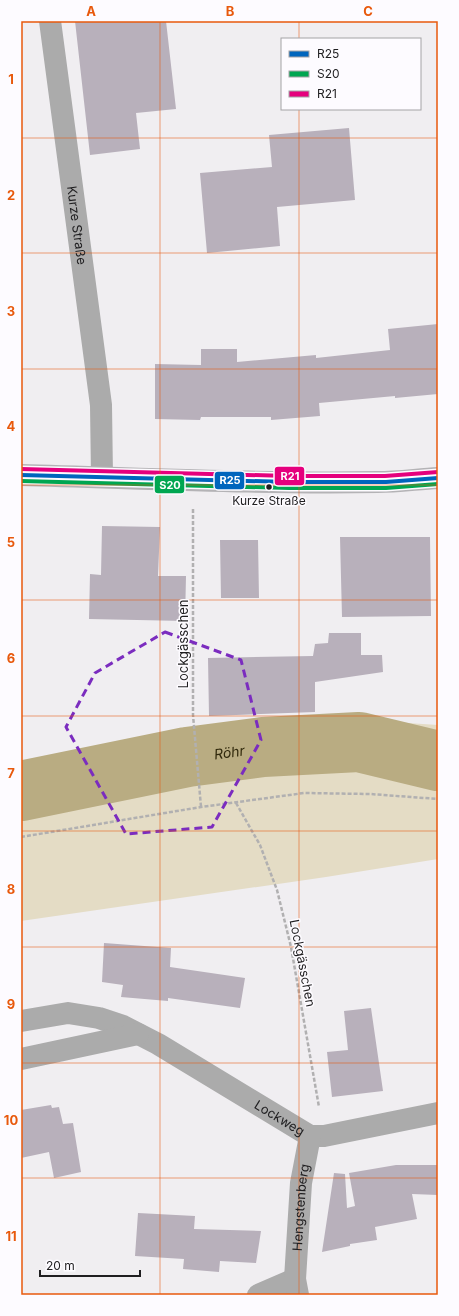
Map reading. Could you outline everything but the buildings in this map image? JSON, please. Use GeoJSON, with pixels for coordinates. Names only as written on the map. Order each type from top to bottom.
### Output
{"type":"FeatureCollection","features":[{"type":"Feature","properties":{"kind":"main road"},"geometry":{"type":"LineString","coordinates":[[21,475],[193,480],[379,482],[438,478]]}},
{"type":"Feature","properties":{"kind":"street","name":"Kurze Straße"},"geometry":{"type":"LineString","coordinates":[[50,21],[102,405],[102,477]]}},
{"type":"Feature","properties":{"kind":"street","name":"Lockweg"},"geometry":{"type":"LineString","coordinates":[[21,1021],[68,1013],[99,1018],[123,1026],[317,1136],[438,1113]]}},
{"type":"Feature","properties":{"kind":"street"},"geometry":{"type":"LineString","coordinates":[[21,1059],[138,1034]]}},
{"type":"Feature","properties":{"kind":"street","name":"Hengstenberg"},"geometry":{"type":"LineString","coordinates":[[258,1295],[296,1287],[301,1184],[317,1136]]}},
{"type":"Feature","properties":{"kind":"path","name":"Lockgässchen"},"geometry":{"type":"LineString","coordinates":[[193,480],[193,715],[201,807]]}},
{"type":"Feature","properties":{"kind":"path"},"geometry":{"type":"LineString","coordinates":[[21,837],[201,807],[304,794],[370,794],[438,799]]}},
{"type":"Feature","properties":{"kind":"path","name":"Lockgässchen"},"geometry":{"type":"LineString","coordinates":[[236,803],[260,845],[277,890],[291,947],[317,1136]]}},
{"type":"Feature","properties":{"kind":"highlighted area"},"geometry":{"type":"Polygon","coordinates":[[[165,632],[241,660],[261,740],[212,827],[126,834],[66,727],[95,673],[165,632]]]}},
{"type":"Feature","properties":{"kind":"shaded area"},"geometry":{"type":"Polygon","coordinates":[[[362,720],[438,725],[438,859],[326,877],[21,921],[21,787],[59,776],[362,720]]]}},
{"type":"Feature","properties":{"kind":"waterway","name":"Röhr"},"geometry":{"type":"LineString","coordinates":[[21,791],[187,757],[263,747],[359,742],[438,761]]}},
{"type":"Feature","properties":{"kind":"transit line","name":"R21"},"geometry":{"type":"LineString","coordinates":[[21,469],[289,476],[385,476],[438,472]]}},
{"type":"Feature","properties":{"kind":"transit line","name":"R25"},"geometry":{"type":"LineString","coordinates":[[21,475],[289,482],[386,482],[438,478]]}},
{"type":"Feature","properties":{"kind":"transit line","name":"S20"},"geometry":{"type":"LineString","coordinates":[[21,481],[289,488],[386,488],[438,484]]}},
{"type":"Feature","properties":{"kind":"place","name":"Kurze Straße"},"geometry":{"type":"Point","coordinates":[269,487]}}]}
